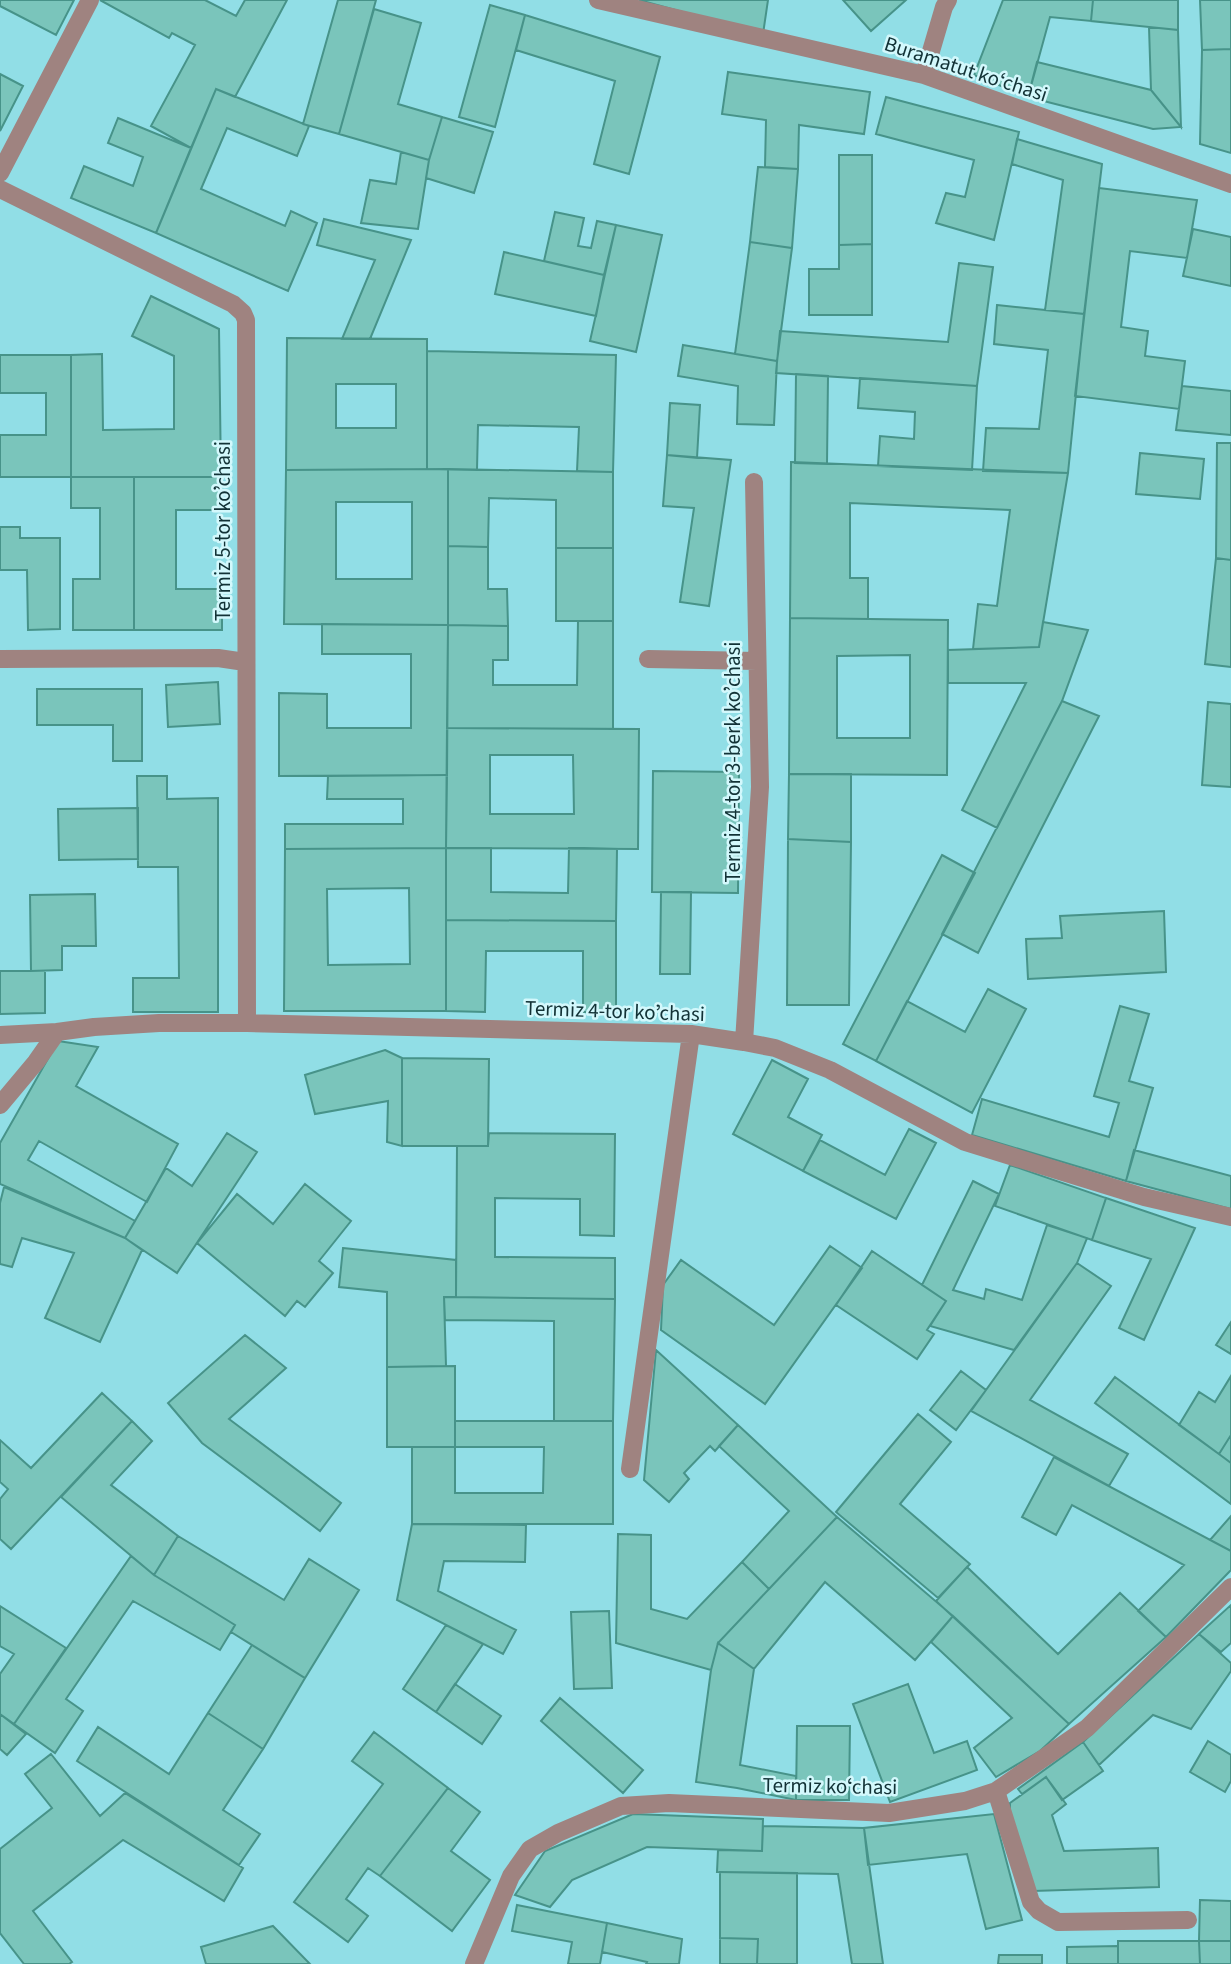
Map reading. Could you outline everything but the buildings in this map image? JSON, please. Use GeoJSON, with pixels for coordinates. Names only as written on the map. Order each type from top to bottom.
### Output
{"type":"FeatureCollection","features":[{"type":"Feature","properties":{"kind":"street"},"geometry":{"type":"LineString","coordinates":[[0,173],[90,0]]}},
{"type":"Feature","properties":{"kind":"street","name":"Buramatut koʻchasi"},"geometry":{"type":"LineString","coordinates":[[598,0],[924,75],[1231,184]]}},
{"type":"Feature","properties":{"kind":"street"},"geometry":{"type":"LineString","coordinates":[[924,75],[948,0]]}},
{"type":"Feature","properties":{"kind":"street","name":"Termiz 5-tor koʼchasi"},"geometry":{"type":"LineString","coordinates":[[0,190],[233,304],[243,313],[247,329],[247,1023]]}},
{"type":"Feature","properties":{"kind":"street","name":"Termiz 4-tor 3-berk koʼchasi"},"geometry":{"type":"LineString","coordinates":[[744,1042],[760,787],[754,482]]}},
{"type":"Feature","properties":{"kind":"street"},"geometry":{"type":"LineString","coordinates":[[0,659],[218,658],[245,662]]}},
{"type":"Feature","properties":{"kind":"street"},"geometry":{"type":"LineString","coordinates":[[648,659],[757,661]]}},
{"type":"Feature","properties":{"kind":"street","name":"Termiz 4-tor koʼchasi"},"geometry":{"type":"LineString","coordinates":[[0,1035],[159,1023],[691,1034],[775,1048],[830,1070],[965,1142],[1144,1197],[1231,1217]]}},
{"type":"Feature","properties":{"kind":"street"},"geometry":{"type":"LineString","coordinates":[[0,1105],[57,1032]]}},
{"type":"Feature","properties":{"kind":"street"},"geometry":{"type":"LineString","coordinates":[[630,1469],[691,1034]]}},
{"type":"Feature","properties":{"kind":"street","name":"Termiz koʻchasi"},"geometry":{"type":"LineString","coordinates":[[474,1964],[511,1876],[530,1849],[558,1833],[621,1805],[669,1803],[889,1813],[965,1801],[996,1791],[1087,1728],[1231,1587]]}},
{"type":"Feature","properties":{"kind":"street"},"geometry":{"type":"LineString","coordinates":[[996,1791],[1031,1902],[1039,1911],[1058,1922],[1188,1920]]}}]}
